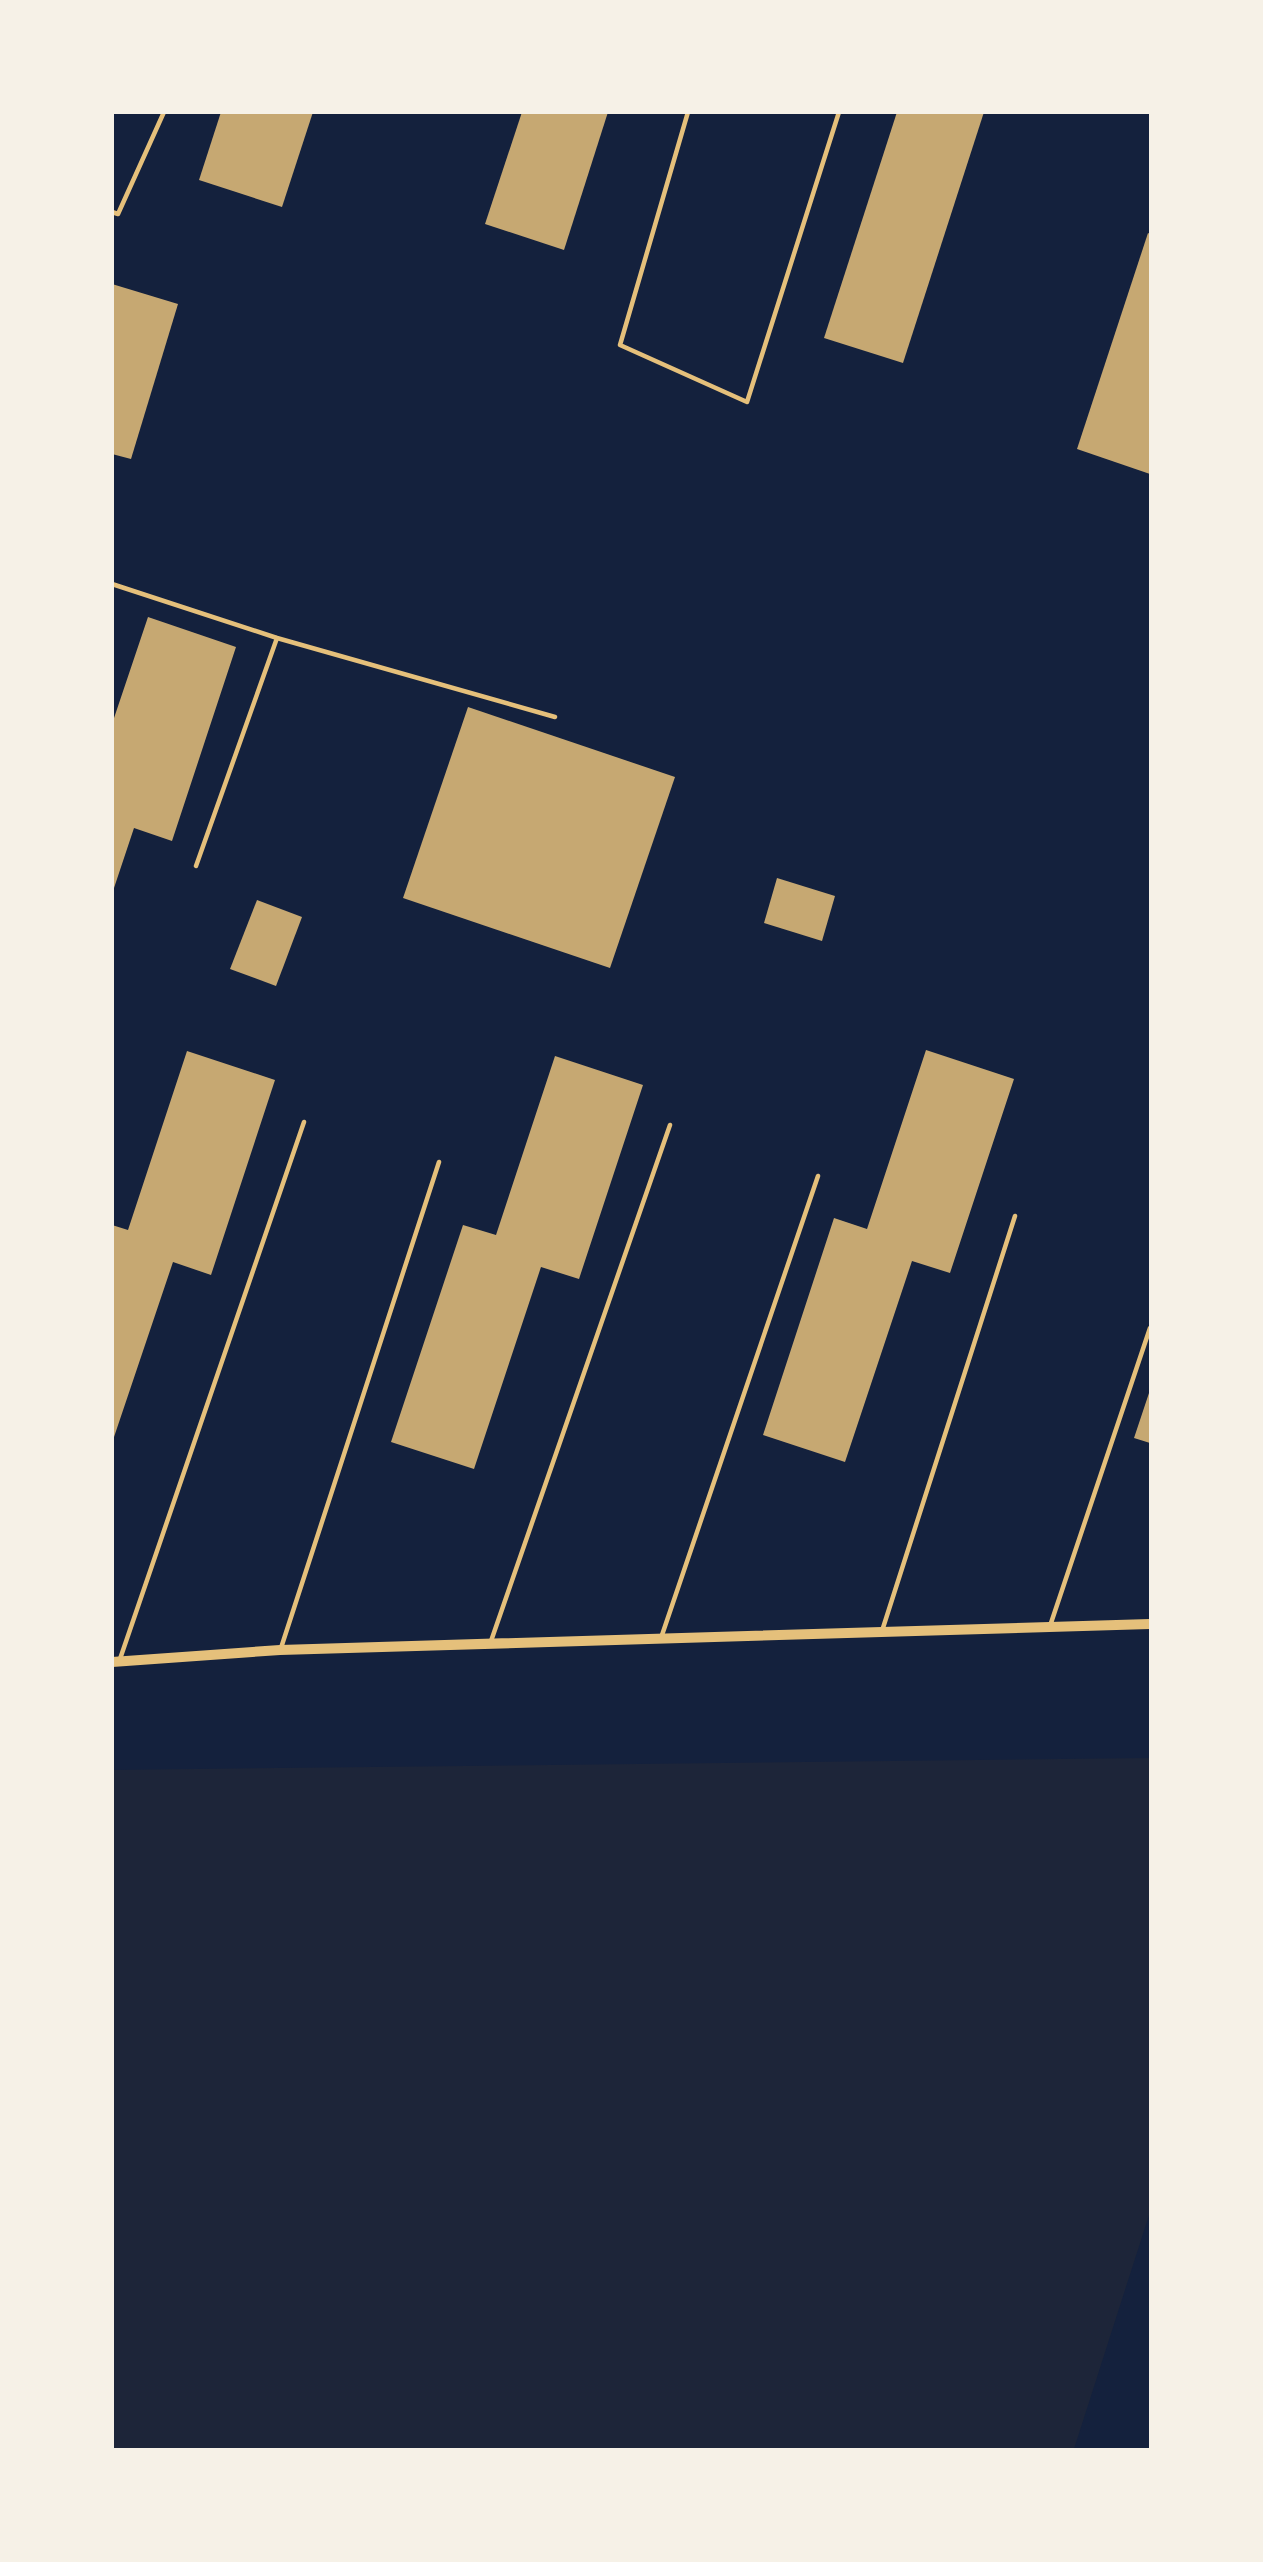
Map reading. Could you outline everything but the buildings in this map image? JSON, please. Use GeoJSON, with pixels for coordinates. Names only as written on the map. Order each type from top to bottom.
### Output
{"type":"FeatureCollection","features":[{"type":"Feature","properties":{"kind":"street"},"geometry":{"type":"LineString","coordinates":[[116,1662],[280,1650],[1150,1624]]}},
{"type":"Feature","properties":{"kind":"lane"},"geometry":{"type":"LineString","coordinates":[[112,212],[118,214],[164,112]]}},
{"type":"Feature","properties":{"kind":"lane"},"geometry":{"type":"LineString","coordinates":[[688,112],[621,345],[747,402],[838,112]]}},
{"type":"Feature","properties":{"kind":"lane"},"geometry":{"type":"LineString","coordinates":[[112,584],[277,639],[555,717]]}},
{"type":"Feature","properties":{"kind":"lane"},"geometry":{"type":"LineString","coordinates":[[196,866],[277,639]]}},
{"type":"Feature","properties":{"kind":"lane"},"geometry":{"type":"LineString","coordinates":[[116,1662],[304,1122]]}},
{"type":"Feature","properties":{"kind":"lane"},"geometry":{"type":"LineString","coordinates":[[490,1644],[670,1125]]}},
{"type":"Feature","properties":{"kind":"lane"},"geometry":{"type":"LineString","coordinates":[[280,1650],[439,1162]]}},
{"type":"Feature","properties":{"kind":"lane"},"geometry":{"type":"LineString","coordinates":[[661,1638],[818,1176]]}},
{"type":"Feature","properties":{"kind":"lane"},"geometry":{"type":"LineString","coordinates":[[882,1631],[1015,1216]]}},
{"type":"Feature","properties":{"kind":"lane"},"geometry":{"type":"LineString","coordinates":[[1049,1628],[1150,1328]]}},
{"type":"Feature","properties":{"kind":"shaded area"},"geometry":{"type":"Polygon","coordinates":[[[1150,1758],[1150,2212],[1074,2449],[113,2449],[113,1770],[1150,1758]]]}}]}
